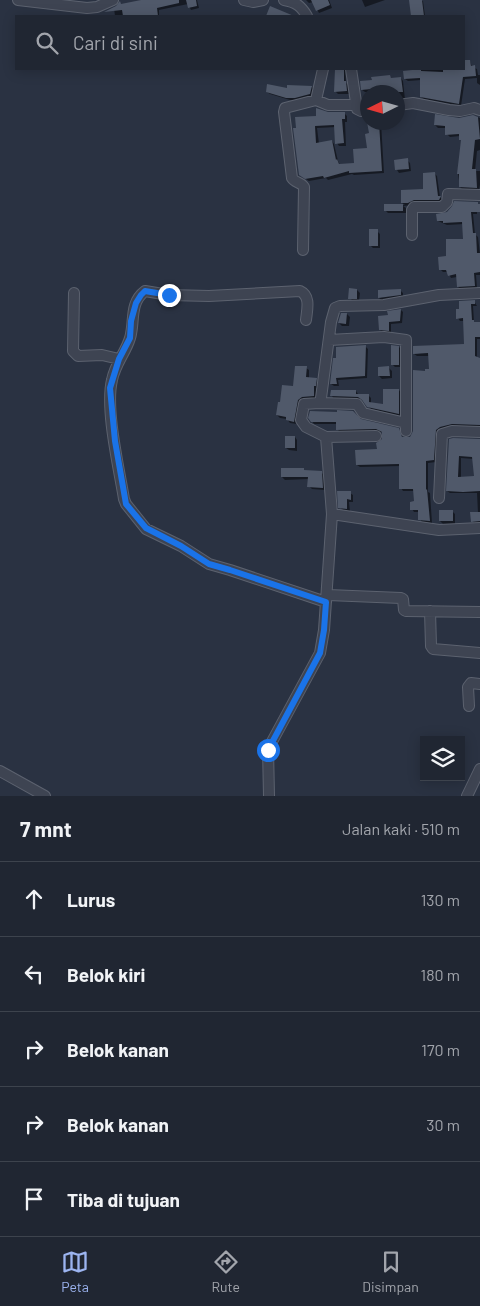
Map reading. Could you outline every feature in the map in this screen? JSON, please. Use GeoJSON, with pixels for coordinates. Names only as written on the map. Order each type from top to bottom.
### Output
{"type":"FeatureCollection","features":[{"type":"Feature","properties":{"kind":"street"},"geometry":{"type":"LineString","coordinates":[[18,0],[42,1],[92,8],[113,0]]}},
{"type":"Feature","properties":{"kind":"street"},"geometry":{"type":"LineString","coordinates":[[244,0],[253,2],[263,0]]}},
{"type":"Feature","properties":{"kind":"street"},"geometry":{"type":"LineString","coordinates":[[284,0],[300,5],[306,15]]}},
{"type":"Feature","properties":{"kind":"street"},"geometry":{"type":"LineString","coordinates":[[316,100],[323,70]]}},
{"type":"Feature","properties":{"kind":"street"},"geometry":{"type":"LineString","coordinates":[[351,70],[357,105],[360,111]]}},
{"type":"Feature","properties":{"kind":"street"},"geometry":{"type":"LineString","coordinates":[[303,250],[304,187],[292,178],[284,112],[288,106],[316,100],[328,105],[357,105]]}},
{"type":"Feature","properties":{"kind":"street"},"geometry":{"type":"LineString","coordinates":[[405,104],[413,103],[460,111],[474,108],[480,110]]}},
{"type":"Feature","properties":{"kind":"street"},"geometry":{"type":"LineString","coordinates":[[412,235],[412,210],[414,207],[442,207],[446,202],[448,194],[480,194]]}},
{"type":"Feature","properties":{"kind":"street"},"geometry":{"type":"LineString","coordinates":[[306,320],[308,298],[300,291],[209,296],[169,295],[145,291],[141,295],[136,303],[131,321],[130,338],[113,374],[109,395],[126,504],[143,526],[181,546],[209,564],[327,598],[403,598],[406,611],[480,612]]}},
{"type":"Feature","properties":{"kind":"street"},"geometry":{"type":"LineString","coordinates":[[74,293],[74,353],[78,356],[102,355],[119,359]]}},
{"type":"Feature","properties":{"kind":"street"},"geometry":{"type":"LineString","coordinates":[[319,403],[333,312],[336,308],[340,306],[384,305],[439,295],[480,293]]}},
{"type":"Feature","properties":{"kind":"street"},"geometry":{"type":"LineString","coordinates":[[329,340],[384,337],[406,340],[406,427],[364,414],[357,404],[304,404],[301,420],[306,427],[326,437],[376,436]]}},
{"type":"Feature","properties":{"kind":"street"},"geometry":{"type":"LineString","coordinates":[[439,498],[442,434],[452,431],[480,432]]}},
{"type":"Feature","properties":{"kind":"street"},"geometry":{"type":"LineString","coordinates":[[268,796],[268,750],[320,653],[324,630],[332,514],[326,437]]}},
{"type":"Feature","properties":{"kind":"street"},"geometry":{"type":"LineString","coordinates":[[332,514],[438,530],[480,528]]}},
{"type":"Feature","properties":{"kind":"street"},"geometry":{"type":"LineString","coordinates":[[430,611],[431,646],[433,649],[480,653]]}},
{"type":"Feature","properties":{"kind":"street"},"geometry":{"type":"LineString","coordinates":[[469,706],[468,687],[471,683],[480,684]]}},
{"type":"Feature","properties":{"kind":"street"},"geometry":{"type":"LineString","coordinates":[[468,796],[480,769]]}},
{"type":"Feature","properties":{"kind":"street"},"geometry":{"type":"LineString","coordinates":[[0,771],[45,796]]}},
{"type":"Feature","properties":{"kind":"building"},"geometry":{"type":"Polygon","coordinates":[[[141,0],[179,0],[179,3],[157,8],[158,15],[123,15],[122,10],[104,12],[116,6],[120,1],[121,4],[141,0]]]}},
{"type":"Feature","properties":{"kind":"building"},"geometry":{"type":"Polygon","coordinates":[[[186,0],[196,0],[197,6],[188,8],[186,0]]]}},
{"type":"Feature","properties":{"kind":"building"},"geometry":{"type":"Polygon","coordinates":[[[311,0],[328,0],[330,5],[316,11],[311,0]]]}},
{"type":"Feature","properties":{"kind":"building"},"geometry":{"type":"Polygon","coordinates":[[[409,0],[422,0],[424,15],[411,15],[409,0]]]}},
{"type":"Feature","properties":{"kind":"building"},"geometry":{"type":"Polygon","coordinates":[[[270,6],[292,15],[266,15],[270,6]]]}},
{"type":"Feature","properties":{"kind":"building"},"geometry":{"type":"Polygon","coordinates":[[[465,60],[470,60],[471,66],[475,65],[476,76],[463,77],[459,104],[420,97],[420,78],[404,79],[403,71],[421,70],[443,72],[443,70],[465,70],[465,60]]]}},
{"type":"Feature","properties":{"kind":"building"},"geometry":{"type":"Polygon","coordinates":[[[335,70],[344,70],[344,81],[346,81],[347,91],[334,92],[335,70]]]}},
{"type":"Feature","properties":{"kind":"building"},"geometry":{"type":"Polygon","coordinates":[[[390,75],[391,78],[401,77],[402,85],[360,85],[360,81],[372,80],[371,77],[390,75]]]}},
{"type":"Feature","properties":{"kind":"building"},"geometry":{"type":"Polygon","coordinates":[[[267,84],[287,88],[287,85],[312,86],[310,94],[286,98],[266,92],[267,84]]]}},
{"type":"Feature","properties":{"kind":"building"},"geometry":{"type":"Polygon","coordinates":[[[316,108],[328,112],[345,112],[345,119],[342,119],[344,143],[335,144],[334,125],[315,126],[316,143],[332,140],[336,160],[339,164],[354,163],[353,149],[367,148],[365,134],[369,133],[368,130],[379,130],[382,171],[349,173],[349,171],[324,178],[323,176],[305,179],[299,175],[293,128],[296,128],[295,117],[316,116],[316,108]]]}},
{"type":"Feature","properties":{"kind":"building"},"geometry":{"type":"Polygon","coordinates":[[[435,114],[459,118],[473,115],[478,117],[480,139],[475,140],[472,169],[476,169],[477,188],[459,187],[459,174],[457,174],[461,140],[459,140],[459,134],[445,135],[445,126],[434,125],[435,114]]]}},
{"type":"Feature","properties":{"kind":"building"},"geometry":{"type":"Polygon","coordinates":[[[408,158],[409,169],[395,170],[394,160],[408,158]]]}},
{"type":"Feature","properties":{"kind":"building"},"geometry":{"type":"Polygon","coordinates":[[[435,172],[438,196],[441,196],[439,200],[414,200],[408,203],[401,203],[401,190],[423,189],[423,173],[435,172]]]}},
{"type":"Feature","properties":{"kind":"building"},"geometry":{"type":"Polygon","coordinates":[[[454,201],[478,202],[480,204],[480,212],[471,212],[473,233],[476,233],[477,253],[480,253],[480,272],[474,273],[475,286],[457,287],[456,274],[448,276],[446,270],[439,270],[438,257],[446,256],[446,239],[463,239],[462,222],[443,223],[443,221],[437,221],[436,214],[447,212],[454,201]]]}},
{"type":"Feature","properties":{"kind":"building"},"geometry":{"type":"Polygon","coordinates":[[[384,204],[403,204],[403,211],[384,211],[384,204]]]}},
{"type":"Feature","properties":{"kind":"building"},"geometry":{"type":"Polygon","coordinates":[[[369,229],[378,229],[378,246],[369,246],[369,229]]]}},
{"type":"Feature","properties":{"kind":"building"},"geometry":{"type":"Polygon","coordinates":[[[349,288],[357,289],[357,299],[348,299],[349,288]]]}},
{"type":"Feature","properties":{"kind":"building"},"geometry":{"type":"Polygon","coordinates":[[[401,289],[401,295],[378,298],[378,290],[401,289]]]}},
{"type":"Feature","properties":{"kind":"building"},"geometry":{"type":"Polygon","coordinates":[[[475,300],[475,304],[471,304],[472,320],[480,322],[480,337],[475,337],[475,356],[480,358],[480,425],[452,424],[436,430],[434,460],[426,461],[426,490],[430,521],[418,520],[418,510],[410,510],[410,502],[414,501],[413,489],[399,489],[399,464],[356,465],[355,450],[377,449],[376,443],[382,439],[382,432],[376,429],[336,430],[336,422],[311,422],[308,418],[310,411],[353,411],[361,419],[399,428],[402,437],[410,437],[413,431],[413,370],[425,371],[425,369],[429,369],[428,353],[413,354],[413,346],[464,344],[463,318],[456,319],[456,309],[459,309],[459,301],[475,300]]]}},
{"type":"Feature","properties":{"kind":"building"},"geometry":{"type":"Polygon","coordinates":[[[401,309],[400,321],[389,322],[389,331],[379,330],[378,316],[388,315],[387,311],[401,309]]]}},
{"type":"Feature","properties":{"kind":"building"},"geometry":{"type":"Polygon","coordinates":[[[341,313],[347,313],[346,324],[338,323],[341,313]]]}},
{"type":"Feature","properties":{"kind":"building"},"geometry":{"type":"Polygon","coordinates":[[[366,345],[365,376],[336,378],[337,384],[330,384],[333,358],[336,358],[336,347],[366,345]]]}},
{"type":"Feature","properties":{"kind":"building"},"geometry":{"type":"Polygon","coordinates":[[[391,345],[399,346],[399,365],[391,365],[391,345]]]}},
{"type":"Feature","properties":{"kind":"building"},"geometry":{"type":"Polygon","coordinates":[[[295,366],[307,366],[306,377],[317,378],[316,386],[314,386],[314,396],[302,397],[298,400],[294,422],[286,420],[286,417],[276,415],[282,385],[293,386],[295,366]]]}},
{"type":"Feature","properties":{"kind":"building"},"geometry":{"type":"Polygon","coordinates":[[[389,366],[390,376],[378,376],[378,367],[389,366]]]}},
{"type":"Feature","properties":{"kind":"building"},"geometry":{"type":"Polygon","coordinates":[[[383,389],[399,389],[399,414],[367,407],[358,397],[330,396],[331,390],[356,390],[356,394],[369,394],[369,402],[383,404],[383,389]]]}},
{"type":"Feature","properties":{"kind":"building"},"geometry":{"type":"Polygon","coordinates":[[[285,436],[295,436],[295,448],[285,448],[285,436]]]}},
{"type":"Feature","properties":{"kind":"building"},"geometry":{"type":"Polygon","coordinates":[[[449,439],[480,439],[480,491],[446,491],[449,439]],[[459,456],[458,477],[474,476],[472,457],[459,456]]]}},
{"type":"Feature","properties":{"kind":"building"},"geometry":{"type":"Polygon","coordinates":[[[281,468],[304,468],[304,470],[322,471],[323,488],[307,487],[308,477],[281,477],[281,468]]]}},
{"type":"Feature","properties":{"kind":"building"},"geometry":{"type":"Polygon","coordinates":[[[337,491],[351,491],[351,500],[347,499],[347,509],[338,508],[337,491]]]}},
{"type":"Feature","properties":{"kind":"building"},"geometry":{"type":"Polygon","coordinates":[[[439,510],[453,510],[453,521],[439,521],[439,510]]]}},
{"type":"Feature","properties":{"kind":"building"},"geometry":{"type":"Polygon","coordinates":[[[470,512],[480,512],[480,521],[471,522],[470,512]]]}},
{"type":"Feature","properties":{"kind":"route"},"geometry":{"type":"LineString","coordinates":[[169,295],[145,291],[139,298],[131,321],[132,330],[130,338],[113,374],[110,388],[110,408],[126,504],[143,526],[192,552],[209,564],[326,602],[320,653],[268,750]]}}]}
